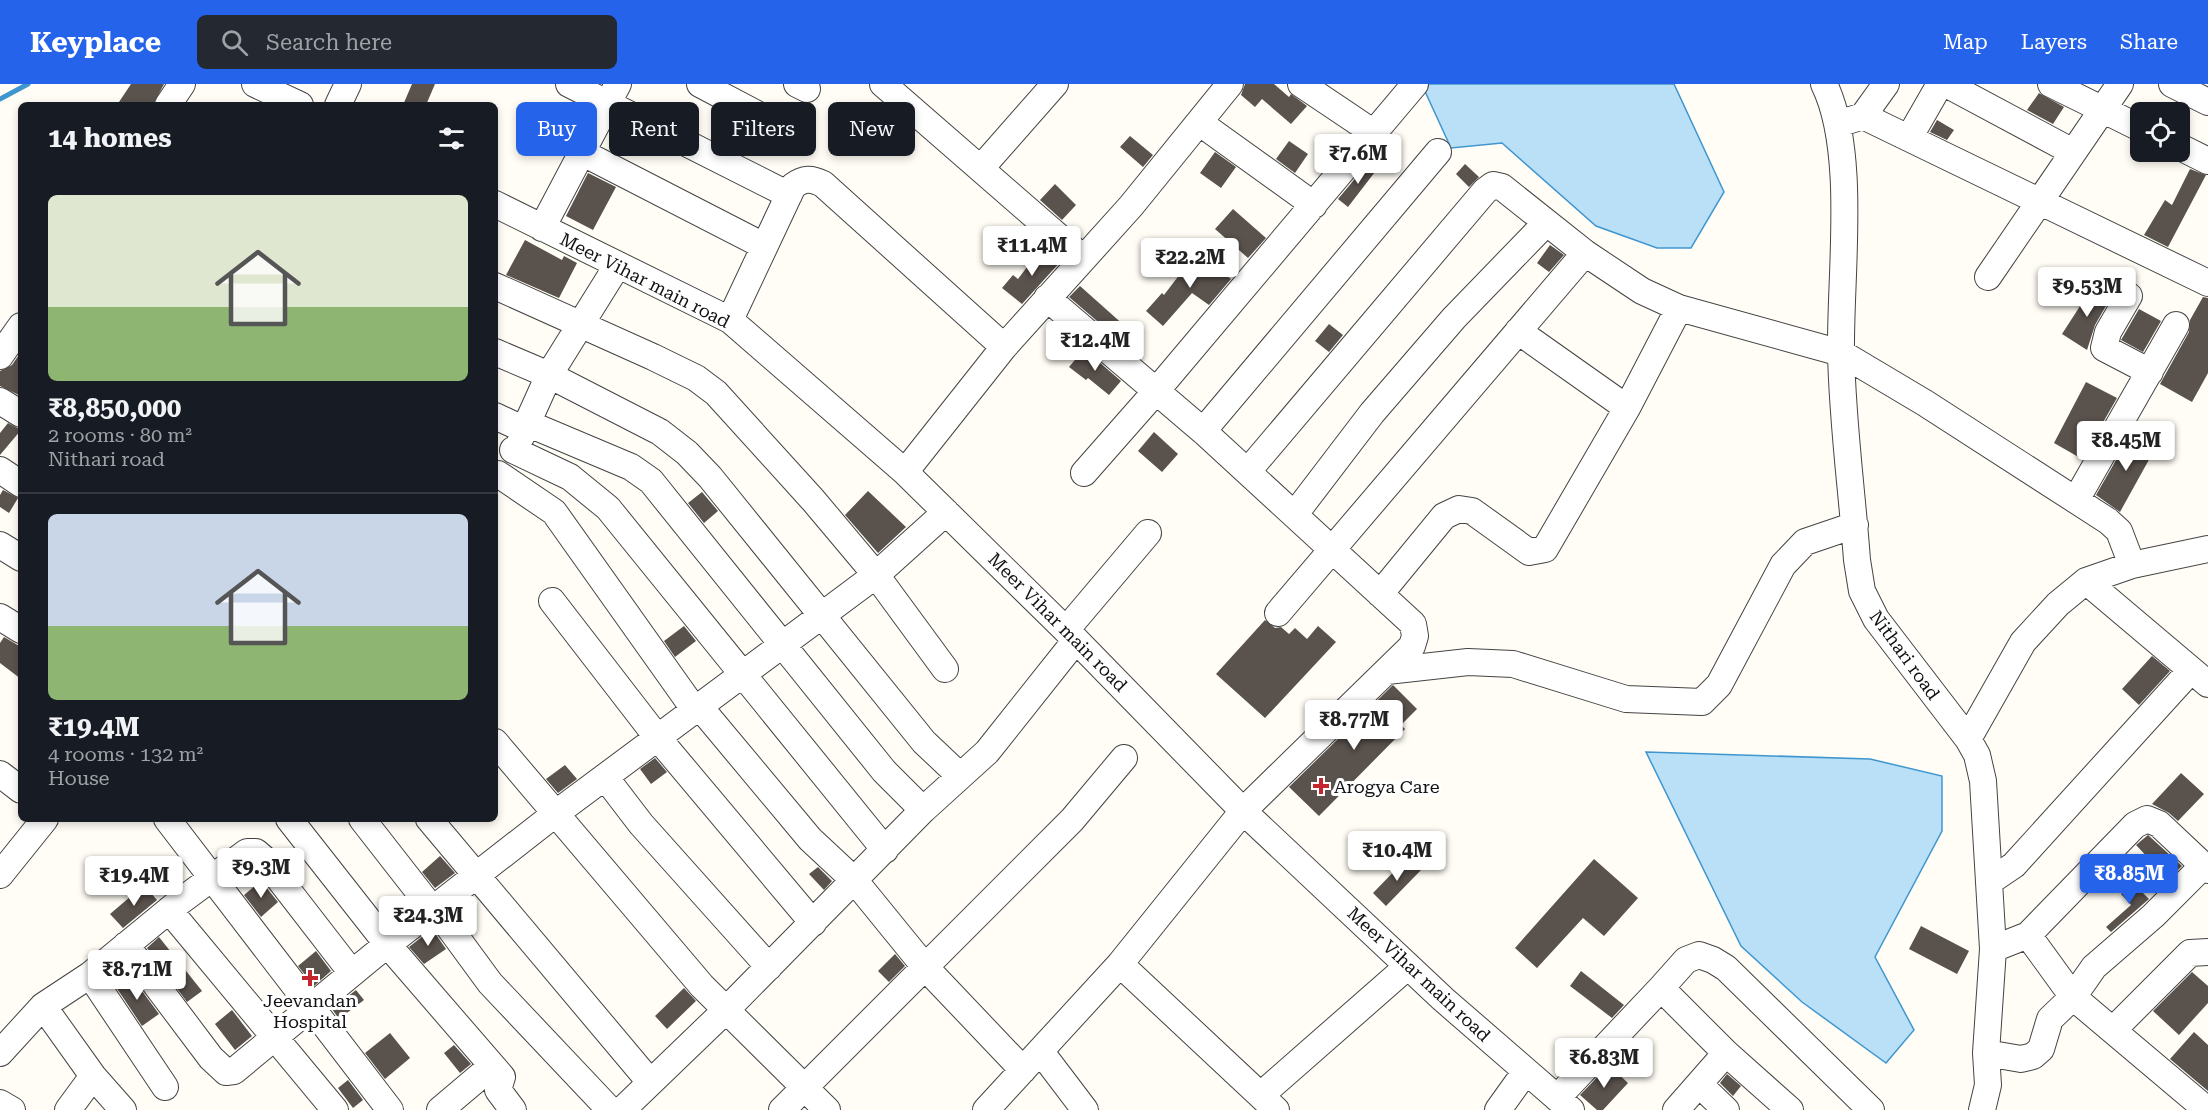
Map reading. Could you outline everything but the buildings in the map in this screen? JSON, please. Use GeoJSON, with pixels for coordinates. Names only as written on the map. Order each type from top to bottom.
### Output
{"type":"FeatureCollection","features":[{"type":"Feature","properties":{"kind":"street"},"geometry":{"type":"LineString","coordinates":[[170,102],[182,84]]}},
{"type":"Feature","properties":{"kind":"street"},"geometry":{"type":"LineString","coordinates":[[255,84],[294,102]]}},
{"type":"Feature","properties":{"kind":"street"},"geometry":{"type":"LineString","coordinates":[[339,102],[348,84]]}},
{"type":"Feature","properties":{"kind":"street"},"geometry":{"type":"LineString","coordinates":[[569,84],[612,94],[789,195]]}},
{"type":"Feature","properties":{"kind":"street"},"geometry":{"type":"LineString","coordinates":[[700,84],[734,102]]}},
{"type":"Feature","properties":{"kind":"street"},"geometry":{"type":"LineString","coordinates":[[981,168],[1055,84]]}},
{"type":"Feature","properties":{"kind":"street"},"geometry":{"type":"LineString","coordinates":[[905,472],[1004,347],[1131,206],[1230,84]]}},
{"type":"Feature","properties":{"kind":"street"},"geometry":{"type":"LineString","coordinates":[[1301,84],[1374,133]]}},
{"type":"Feature","properties":{"kind":"street"},"geometry":{"type":"LineString","coordinates":[[1084,472],[1157,390],[1415,84]]}},
{"type":"Feature","properties":{"kind":"street","name":"Nithari road"},"geometry":{"type":"LineString","coordinates":[[1824,84],[1838,124],[1843,162],[1841,353],[1862,591],[1876,619],[1968,739],[1977,755],[1983,781],[1993,949],[1986,1053],[1988,1085],[1982,1110]]}},
{"type":"Feature","properties":{"kind":"street"},"geometry":{"type":"LineString","coordinates":[[1838,124],[1863,116],[1886,84]]}},
{"type":"Feature","properties":{"kind":"street"},"geometry":{"type":"LineString","coordinates":[[1909,138],[1940,84]]}},
{"type":"Feature","properties":{"kind":"street"},"geometry":{"type":"LineString","coordinates":[[1946,84],[2073,152]]}},
{"type":"Feature","properties":{"kind":"street"},"geometry":{"type":"LineString","coordinates":[[2051,84],[2130,123]]}},
{"type":"Feature","properties":{"kind":"street"},"geometry":{"type":"LineString","coordinates":[[1988,277],[2121,84]]}},
{"type":"Feature","properties":{"kind":"street"},"geometry":{"type":"LineString","coordinates":[[894,87],[1083,258]]}},
{"type":"Feature","properties":{"kind":"street"},"geometry":{"type":"LineString","coordinates":[[597,122],[612,94]]}},
{"type":"Feature","properties":{"kind":"street"},"geometry":{"type":"LineString","coordinates":[[1863,116],[2208,283]]}},
{"type":"Feature","properties":{"kind":"street"},"geometry":{"type":"LineString","coordinates":[[1200,123],[1314,205]]}},
{"type":"Feature","properties":{"kind":"street"},"geometry":{"type":"LineString","coordinates":[[1203,431],[1438,152]]}},
{"type":"Feature","properties":{"kind":"street"},"geometry":{"type":"LineString","coordinates":[[2190,152],[2208,161]]}},
{"type":"Feature","properties":{"kind":"street"},"geometry":{"type":"LineString","coordinates":[[542,228],[579,156]]}},
{"type":"Feature","properties":{"kind":"street"},"geometry":{"type":"LineString","coordinates":[[589,156],[764,246]]}},
{"type":"Feature","properties":{"kind":"street"},"geometry":{"type":"LineString","coordinates":[[730,320],[789,195],[802,179],[813,179],[823,184],[1004,347]]}},
{"type":"Feature","properties":{"kind":"street"},"geometry":{"type":"LineString","coordinates":[[1248,471],[1493,184],[1502,187],[1585,253],[1642,291],[1679,308],[1841,353],[1908,392],[2120,531],[2132,565]]}},
{"type":"Feature","properties":{"kind":"street","name":"Meer Vihar main road"},"geometry":{"type":"LineString","coordinates":[[498,206],[730,320],[905,472],[1071,635],[1243,811],[1408,966],[1564,1104]]}},
{"type":"Feature","properties":{"kind":"street"},"geometry":{"type":"LineString","coordinates":[[1295,514],[1372,413],[1454,318],[1546,223]]}},
{"type":"Feature","properties":{"kind":"street"},"geometry":{"type":"LineString","coordinates":[[1278,613],[1585,253]]}},
{"type":"Feature","properties":{"kind":"street"},"geometry":{"type":"LineString","coordinates":[[498,473],[522,434],[549,375],[617,266]]}},
{"type":"Feature","properties":{"kind":"street"},"geometry":{"type":"LineString","coordinates":[[498,287],[664,362],[696,378],[716,393],[813,500],[876,575],[945,669]]}},
{"type":"Feature","properties":{"kind":"street"},"geometry":{"type":"LineString","coordinates":[[2128,296],[2108,332],[2104,348],[2150,372]]}},
{"type":"Feature","properties":{"kind":"street"},"geometry":{"type":"LineString","coordinates":[[986,1110],[1120,964],[1243,811],[1412,646],[1415,636],[1413,624],[1295,514],[1157,390],[1047,298]]}},
{"type":"Feature","properties":{"kind":"street"},"geometry":{"type":"LineString","coordinates":[[1380,594],[1444,516],[1459,509],[1472,511],[1529,552],[1545,549],[1627,408],[1679,308]]}},
{"type":"Feature","properties":{"kind":"street"},"geometry":{"type":"LineString","coordinates":[[2076,501],[2176,325]]}},
{"type":"Feature","properties":{"kind":"street"},"geometry":{"type":"LineString","coordinates":[[1518,331],[1627,408]]}},
{"type":"Feature","properties":{"kind":"street"},"geometry":{"type":"LineString","coordinates":[[498,353],[549,375],[660,432],[687,453],[710,477],[924,742],[960,776]]}},
{"type":"Feature","properties":{"kind":"street"},"geometry":{"type":"LineString","coordinates":[[0,401],[18,412]]}},
{"type":"Feature","properties":{"kind":"street"},"geometry":{"type":"LineString","coordinates":[[498,418],[522,434],[608,508],[885,850]]}},
{"type":"Feature","properties":{"kind":"street"},"geometry":{"type":"LineString","coordinates":[[522,434],[632,467],[647,477],[780,645],[884,771],[922,810]]}},
{"type":"Feature","properties":{"kind":"street"},"geometry":{"type":"LineString","coordinates":[[0,470],[18,482]]}},
{"type":"Feature","properties":{"kind":"street"},"geometry":{"type":"LineString","coordinates":[[498,477],[554,512],[697,708],[810,839],[855,881],[925,968],[1023,1070]]}},
{"type":"Feature","properties":{"kind":"street"},"geometry":{"type":"LineString","coordinates":[[126,945],[211,1058],[226,1072],[234,1071],[352,973],[555,814],[876,575],[946,512]]}},
{"type":"Feature","properties":{"kind":"street"},"geometry":{"type":"LineString","coordinates":[[1387,671],[1468,662],[1513,664],[1626,699],[1702,702],[1719,685],[1783,565],[1804,542],[1855,525]]}},
{"type":"Feature","properties":{"kind":"street"},"geometry":{"type":"LineString","coordinates":[[622,1110],[726,1011],[922,810],[987,752],[1148,533]]}},
{"type":"Feature","properties":{"kind":"street"},"geometry":{"type":"LineString","coordinates":[[0,545],[18,556]]}},
{"type":"Feature","properties":{"kind":"street"},"geometry":{"type":"LineString","coordinates":[[1968,739],[2023,642],[2051,610],[2086,580],[2132,565],[2208,549]]}},
{"type":"Feature","properties":{"kind":"street"},"geometry":{"type":"LineString","coordinates":[[1989,882],[2014,865],[2199,677],[2086,580]]}},
{"type":"Feature","properties":{"kind":"street"},"geometry":{"type":"LineString","coordinates":[[552,601],[657,737],[813,923]]}},
{"type":"Feature","properties":{"kind":"street"},"geometry":{"type":"LineString","coordinates":[[0,617],[18,628]]}},
{"type":"Feature","properties":{"kind":"street"},"geometry":{"type":"LineString","coordinates":[[498,746],[702,986],[827,1110]]}},
{"type":"Feature","properties":{"kind":"street"},"geometry":{"type":"LineString","coordinates":[[782,1110],[1072,820],[1124,758]]}},
{"type":"Feature","properties":{"kind":"street"},"geometry":{"type":"LineString","coordinates":[[0,774],[18,788]]}},
{"type":"Feature","properties":{"kind":"street"},"geometry":{"type":"LineString","coordinates":[[605,777],[640,824],[769,967]]}},
{"type":"Feature","properties":{"kind":"street"},"geometry":{"type":"LineString","coordinates":[[1986,1053],[2021,1059],[2033,1056],[2041,1049],[2050,1019],[2073,997],[2094,967],[2206,868],[2159,824],[2147,819],[2135,825],[2028,935],[1993,949]]}},
{"type":"Feature","properties":{"kind":"street"},"geometry":{"type":"LineString","coordinates":[[0,875],[43,822]]}},
{"type":"Feature","properties":{"kind":"street"},"geometry":{"type":"LineString","coordinates":[[169,822],[390,1110]]}},
{"type":"Feature","properties":{"kind":"street"},"geometry":{"type":"LineString","coordinates":[[291,822],[388,945],[502,1077],[498,1090],[513,1110]]}},
{"type":"Feature","properties":{"kind":"street"},"geometry":{"type":"LineString","coordinates":[[364,822],[490,983],[610,1110]]}},
{"type":"Feature","properties":{"kind":"street"},"geometry":{"type":"LineString","coordinates":[[432,822],[650,1082]]}},
{"type":"Feature","properties":{"kind":"street"},"geometry":{"type":"LineString","coordinates":[[0,1053],[43,1006],[90,975],[169,910],[248,852],[256,852],[298,902],[352,973]]}},
{"type":"Feature","properties":{"kind":"street"},"geometry":{"type":"LineString","coordinates":[[169,910],[335,1110]]}},
{"type":"Feature","properties":{"kind":"street"},"geometry":{"type":"LineString","coordinates":[[2028,935],[2073,997],[2207,1110]]}},
{"type":"Feature","properties":{"kind":"street"},"geometry":{"type":"LineString","coordinates":[[2114,1030],[2190,953],[2208,952]]}},
{"type":"Feature","properties":{"kind":"street"},"geometry":{"type":"LineString","coordinates":[[1564,1104],[1686,960],[1699,955],[1726,968],[1871,1110]]}},
{"type":"Feature","properties":{"kind":"street"},"geometry":{"type":"LineString","coordinates":[[1120,964],[1270,1106],[1408,966]]}},
{"type":"Feature","properties":{"kind":"street"},"geometry":{"type":"LineString","coordinates":[[90,975],[165,1087]]}},
{"type":"Feature","properties":{"kind":"street"},"geometry":{"type":"LineString","coordinates":[[1661,988],[1726,1053],[1790,1110]]}},
{"type":"Feature","properties":{"kind":"street"},"geometry":{"type":"LineString","coordinates":[[43,1006],[93,1076],[123,1110]]}},
{"type":"Feature","properties":{"kind":"street"},"geometry":{"type":"LineString","coordinates":[[1041,1052],[1085,1110]]}},
{"type":"Feature","properties":{"kind":"street"},"geometry":{"type":"LineString","coordinates":[[1676,1110],[1726,1053]]}},
{"type":"Feature","properties":{"kind":"street"},"geometry":{"type":"LineString","coordinates":[[447,1108],[492,1066]]}},
{"type":"Feature","properties":{"kind":"street"},"geometry":{"type":"LineString","coordinates":[[1498,1110],[1526,1071]]}},
{"type":"Feature","properties":{"kind":"street"},"geometry":{"type":"LineString","coordinates":[[68,1110],[93,1076]]}},
{"type":"Feature","properties":{"kind":"street"},"geometry":{"type":"LineString","coordinates":[[1699,1084],[1726,1110]]}},
{"type":"Feature","properties":{"kind":"street"},"geometry":{"type":"LineString","coordinates":[[0,1103],[12,1110]]}},
{"type":"Feature","properties":{"kind":"water"},"geometry":{"type":"Polygon","coordinates":[[[1427,84],[1674,84],[1724,192],[1691,248],[1657,248],[1596,226],[1502,143],[1451,148],[1423,87],[1427,84]]]}},
{"type":"Feature","properties":{"kind":"water"},"geometry":{"type":"Polygon","coordinates":[[[1646,752],[1870,759],[1942,776],[1942,831],[1875,957],[1914,1030],[1886,1063],[1802,1002],[1741,946],[1646,752]]]}},
{"type":"Feature","properties":{"kind":"waterway"},"geometry":{"type":"LineString","coordinates":[[0,99],[28,84]]}},
{"type":"Feature","properties":{"kind":"place","name":"Arogya Care"},"geometry":{"type":"Point","coordinates":[1321,786]}},
{"type":"Feature","properties":{"kind":"place","name":"Jeevandan Hospital"},"geometry":{"type":"Point","coordinates":[310,978]}}]}
